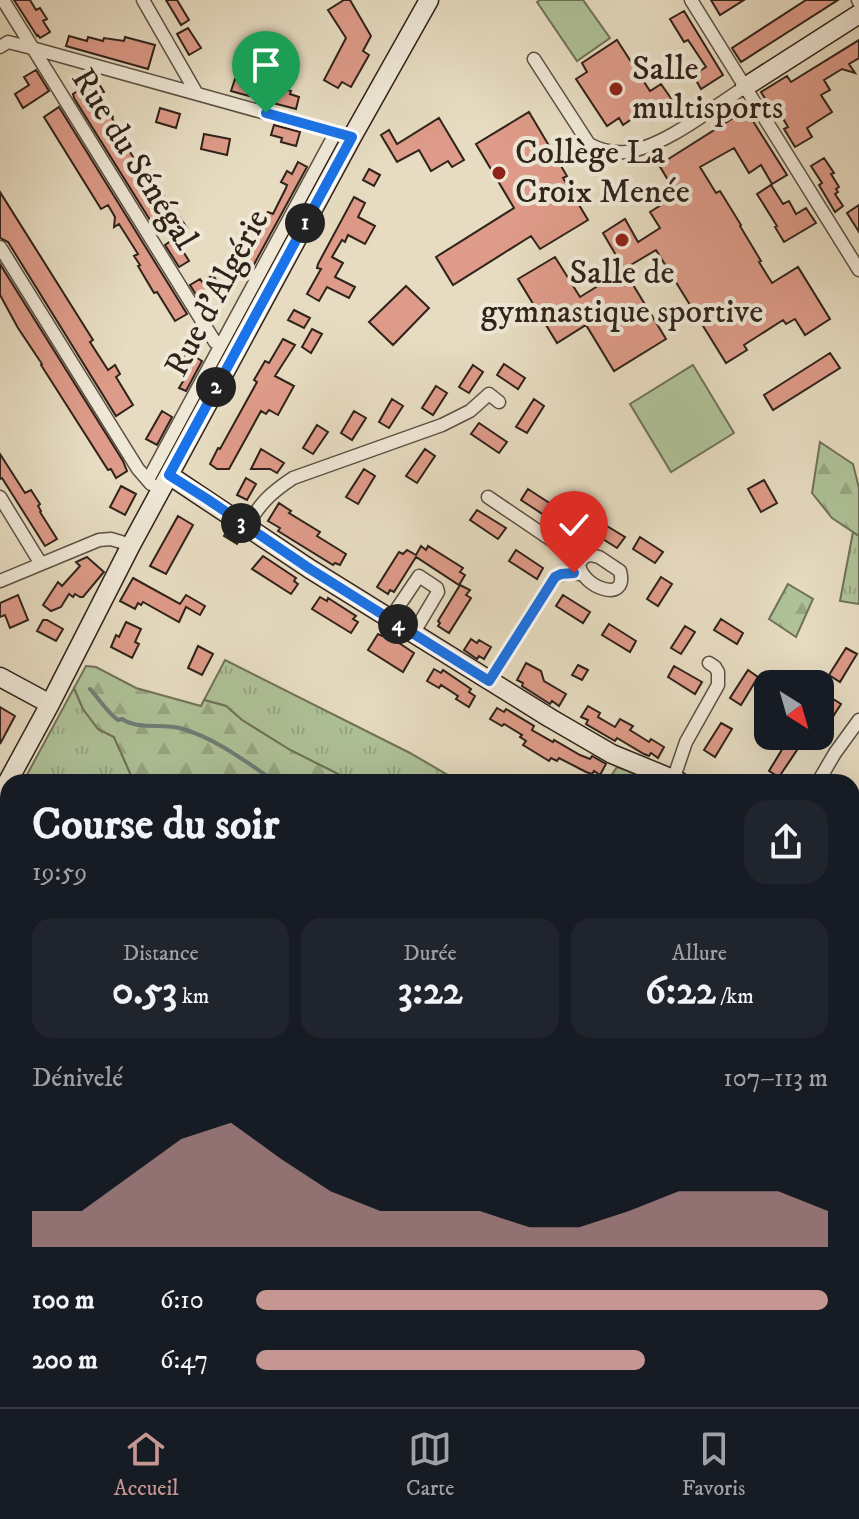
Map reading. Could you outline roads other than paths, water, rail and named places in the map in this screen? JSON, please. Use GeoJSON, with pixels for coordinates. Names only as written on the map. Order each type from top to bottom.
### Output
{"type":"FeatureCollection","features":[{"type":"Feature","properties":{"kind":"main road"},"geometry":{"type":"LineString","coordinates":[[12,774],[131,545],[159,482],[344,135],[428,0]]}},
{"type":"Feature","properties":{"kind":"main road"},"geometry":{"type":"LineString","coordinates":[[745,87],[859,14]]}},
{"type":"Feature","properties":{"kind":"main road"},"geometry":{"type":"LineString","coordinates":[[159,482],[246,526],[413,634],[612,754],[659,774]]}},
{"type":"Feature","properties":{"kind":"main road"},"geometry":{"type":"LineString","coordinates":[[0,677],[50,704]]}},
{"type":"Feature","properties":{"kind":"street","name":"Rue du Sénégal"},"geometry":{"type":"LineString","coordinates":[[3,0],[215,342],[221,345]]}},
{"type":"Feature","properties":{"kind":"street"},"geometry":{"type":"LineString","coordinates":[[143,0],[197,94]]}},
{"type":"Feature","properties":{"kind":"street"},"geometry":{"type":"LineString","coordinates":[[691,0],[859,270]]}},
{"type":"Feature","properties":{"kind":"street"},"geometry":{"type":"LineString","coordinates":[[0,47],[8,42],[32,48],[344,135]]}},
{"type":"Feature","properties":{"kind":"street"},"geometry":{"type":"LineString","coordinates":[[534,59],[589,144],[601,150],[623,152],[645,147],[682,128],[745,87]]}},
{"type":"Feature","properties":{"kind":"street","name":"Rue d'Algérie"},"geometry":{"type":"LineString","coordinates":[[159,482],[221,345],[344,135]]}},
{"type":"Feature","properties":{"kind":"street"},"geometry":{"type":"LineString","coordinates":[[0,247],[138,469],[159,482]]}},
{"type":"Feature","properties":{"kind":"street"},"geometry":{"type":"LineString","coordinates":[[246,526],[261,502],[293,478],[442,425],[470,411],[489,394],[499,402]]}},
{"type":"Feature","properties":{"kind":"street"},"geometry":{"type":"LineString","coordinates":[[0,497],[41,564]]}},
{"type":"Feature","properties":{"kind":"street"},"geometry":{"type":"LineString","coordinates":[[488,497],[581,567],[555,577],[489,681]]}},
{"type":"Feature","properties":{"kind":"street"},"geometry":{"type":"LineString","coordinates":[[0,581],[99,540],[111,539],[131,545]]}},
{"type":"Feature","properties":{"kind":"street"},"geometry":{"type":"LineString","coordinates":[[390,619],[419,576],[437,588],[438,592],[413,634]]}},
{"type":"Feature","properties":{"kind":"street"},"geometry":{"type":"LineString","coordinates":[[678,774],[686,742],[718,685],[718,672],[709,663]]}},
{"type":"Feature","properties":{"kind":"street"},"geometry":{"type":"LineString","coordinates":[[823,774],[859,720]]}},
{"type":"Feature","properties":{"kind":"waterway"},"geometry":{"type":"LineString","coordinates":[[90,689],[118,720],[144,726],[175,727],[196,733],[264,774]]}},
{"type":"Feature","properties":{"kind":"place","name":"Salle multisports"},"geometry":{"type":"Point","coordinates":[616,89]}},
{"type":"Feature","properties":{"kind":"place","name":"Collège La Croix Menée"},"geometry":{"type":"Point","coordinates":[499,173]}},
{"type":"Feature","properties":{"kind":"place","name":"Salle de gymnastique sportive"},"geometry":{"type":"Point","coordinates":[622,240]}}]}
